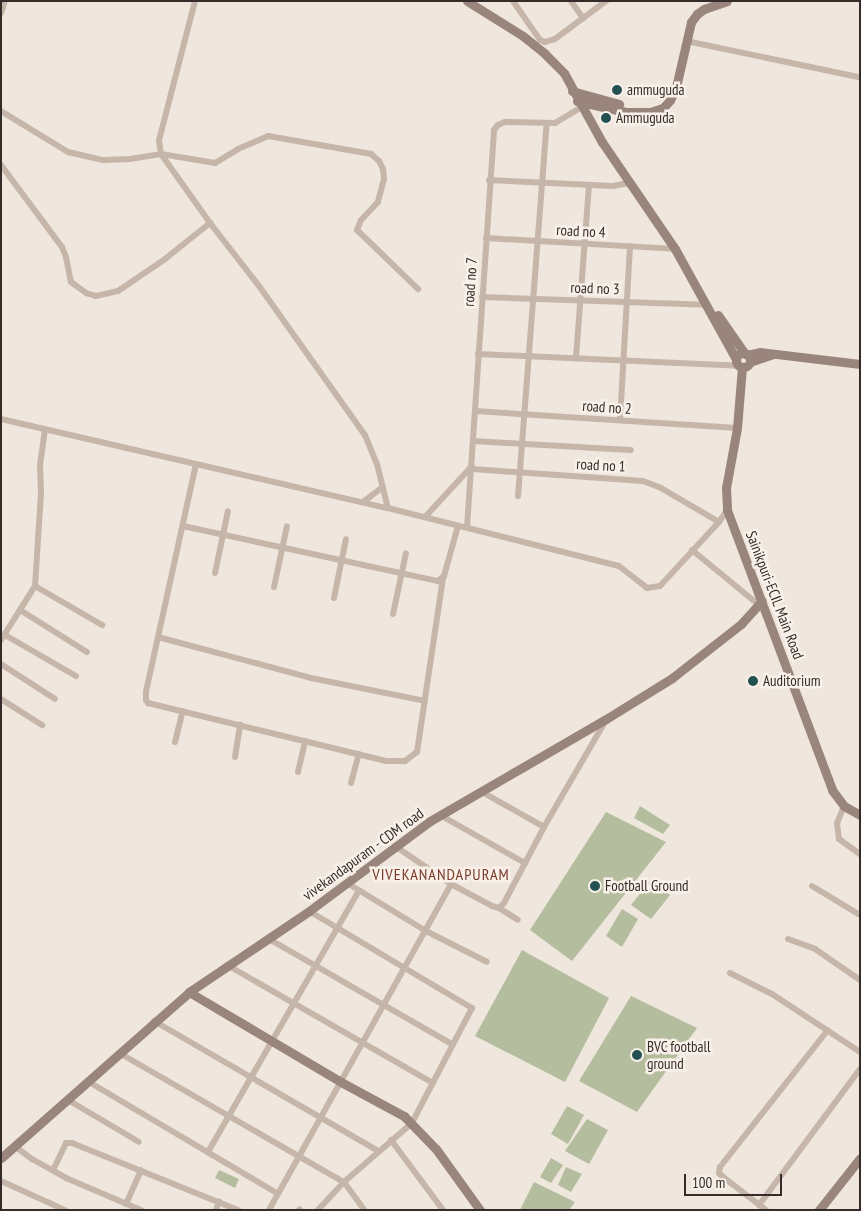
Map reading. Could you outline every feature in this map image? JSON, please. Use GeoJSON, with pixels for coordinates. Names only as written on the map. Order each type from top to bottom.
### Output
{"type":"FeatureCollection","features":[{"type":"Feature","properties":{"kind":"street"},"geometry":{"type":"LineString","coordinates":[[1,13],[5,1]]}},
{"type":"Feature","properties":{"kind":"street"},"geometry":{"type":"LineString","coordinates":[[195,1],[159,140],[160,154],[259,286],[365,435],[373,453],[388,508]]}},
{"type":"Feature","properties":{"kind":"street"},"geometry":{"type":"LineString","coordinates":[[467,1],[511,30],[513,34],[550,66],[572,91],[602,142],[675,249],[706,305],[743,360]]}},
{"type":"Feature","properties":{"kind":"street"},"geometry":{"type":"LineString","coordinates":[[513,1],[540,40],[548,42],[555,39],[606,1]]}},
{"type":"Feature","properties":{"kind":"street"},"geometry":{"type":"LineString","coordinates":[[572,1],[583,18]]}},
{"type":"Feature","properties":{"kind":"street"},"geometry":{"type":"LineString","coordinates":[[578,103],[626,112],[657,110],[670,100],[676,87],[686,40],[697,14],[728,1]]}},
{"type":"Feature","properties":{"kind":"street"},"geometry":{"type":"LineString","coordinates":[[686,40],[858,77]]}},
{"type":"Feature","properties":{"kind":"street"},"geometry":{"type":"LineString","coordinates":[[572,91],[637,111]]}},
{"type":"Feature","properties":{"kind":"street","name":"road no 7"},"geometry":{"type":"LineString","coordinates":[[467,527],[493,136],[498,125],[505,122],[558,122],[578,103]]}},
{"type":"Feature","properties":{"kind":"street"},"geometry":{"type":"LineString","coordinates":[[1,111],[68,152],[104,160],[130,159],[160,154],[215,163],[238,149],[268,136],[371,154],[379,161],[384,179],[378,202],[361,220],[357,230],[418,289]]}},
{"type":"Feature","properties":{"kind":"street"},"geometry":{"type":"LineString","coordinates":[[518,496],[547,123]]}},
{"type":"Feature","properties":{"kind":"street"},"geometry":{"type":"LineString","coordinates":[[1,165],[62,247],[71,282],[86,293],[96,296],[118,292],[165,259],[210,223]]}},
{"type":"Feature","properties":{"kind":"street"},"geometry":{"type":"LineString","coordinates":[[489,180],[613,186],[629,183]]}},
{"type":"Feature","properties":{"kind":"street"},"geometry":{"type":"LineString","coordinates":[[576,358],[589,185]]}},
{"type":"Feature","properties":{"kind":"street","name":"road no 4"},"geometry":{"type":"LineString","coordinates":[[486,238],[675,249]]}},
{"type":"Feature","properties":{"kind":"street"},"geometry":{"type":"LineString","coordinates":[[620,420],[630,246]]}},
{"type":"Feature","properties":{"kind":"street"},"geometry":{"type":"LineString","coordinates":[[700,292],[706,296],[743,360]]}},
{"type":"Feature","properties":{"kind":"street","name":"road no 3"},"geometry":{"type":"LineString","coordinates":[[482,296],[706,305]]}},
{"type":"Feature","properties":{"kind":"street"},"geometry":{"type":"LineString","coordinates":[[478,354],[624,361],[743,360],[774,354],[860,364]]}},
{"type":"Feature","properties":{"kind":"street","name":"Sainikpuri-ECIL Main Road"},"geometry":{"type":"LineString","coordinates":[[743,360],[737,428],[727,480],[727,510],[760,603],[832,790],[844,806],[860,815]]}},
{"type":"Feature","properties":{"kind":"street","name":"road no 2"},"geometry":{"type":"LineString","coordinates":[[475,411],[737,428]]}},
{"type":"Feature","properties":{"kind":"street"},"geometry":{"type":"LineString","coordinates":[[1,419],[363,502],[619,566],[647,588],[660,586],[719,522],[727,510]]}},
{"type":"Feature","properties":{"kind":"street"},"geometry":{"type":"LineString","coordinates":[[45,430],[40,465],[41,493],[35,586],[3,638],[76,676]]}},
{"type":"Feature","properties":{"kind":"street"},"geometry":{"type":"LineString","coordinates":[[473,441],[631,450]]}},
{"type":"Feature","properties":{"kind":"street"},"geometry":{"type":"LineString","coordinates":[[196,464],[146,700],[148,703],[386,761],[405,761],[417,752],[442,578],[458,526]]}},
{"type":"Feature","properties":{"kind":"street"},"geometry":{"type":"LineString","coordinates":[[425,517],[472,467]]}},
{"type":"Feature","properties":{"kind":"street","name":"road no 1"},"geometry":{"type":"LineString","coordinates":[[472,467],[643,481],[661,488],[719,522]]}},
{"type":"Feature","properties":{"kind":"street"},"geometry":{"type":"LineString","coordinates":[[363,502],[383,486]]}},
{"type":"Feature","properties":{"kind":"street"},"geometry":{"type":"LineString","coordinates":[[215,573],[228,510]]}},
{"type":"Feature","properties":{"kind":"street"},"geometry":{"type":"LineString","coordinates":[[183,526],[438,581],[442,578]]}},
{"type":"Feature","properties":{"kind":"street"},"geometry":{"type":"LineString","coordinates":[[274,587],[287,526]]}},
{"type":"Feature","properties":{"kind":"street"},"geometry":{"type":"LineString","coordinates":[[334,598],[346,539]]}},
{"type":"Feature","properties":{"kind":"street"},"geometry":{"type":"LineString","coordinates":[[692,550],[760,603]]}},
{"type":"Feature","properties":{"kind":"street"},"geometry":{"type":"LineString","coordinates":[[393,614],[406,553]]}},
{"type":"Feature","properties":{"kind":"street"},"geometry":{"type":"LineString","coordinates":[[35,586],[102,625]]}},
{"type":"Feature","properties":{"kind":"street","name":"vivekandapuram - CDM road"},"geometry":{"type":"LineString","coordinates":[[1,1158],[16,1147],[189,992],[309,911],[440,815],[606,719],[672,678],[741,624],[760,603]]}},
{"type":"Feature","properties":{"kind":"street"},"geometry":{"type":"LineString","coordinates":[[20,610],[87,652]]}},
{"type":"Feature","properties":{"kind":"street"},"geometry":{"type":"LineString","coordinates":[[158,637],[311,678],[424,701]]}},
{"type":"Feature","properties":{"kind":"street"},"geometry":{"type":"LineString","coordinates":[[1,664],[55,699]]}},
{"type":"Feature","properties":{"kind":"street"},"geometry":{"type":"LineString","coordinates":[[1,699],[42,725]]}},
{"type":"Feature","properties":{"kind":"street"},"geometry":{"type":"LineString","coordinates":[[176,742],[183,711]]}},
{"type":"Feature","properties":{"kind":"street"},"geometry":{"type":"LineString","coordinates":[[499,908],[504,903],[544,827],[606,719]]}},
{"type":"Feature","properties":{"kind":"street"},"geometry":{"type":"LineString","coordinates":[[234,757],[240,724]]}},
{"type":"Feature","properties":{"kind":"street"},"geometry":{"type":"LineString","coordinates":[[298,772],[305,741]]}},
{"type":"Feature","properties":{"kind":"street"},"geometry":{"type":"LineString","coordinates":[[351,783],[359,754]]}},
{"type":"Feature","properties":{"kind":"street"},"geometry":{"type":"LineString","coordinates":[[482,792],[544,827]]}},
{"type":"Feature","properties":{"kind":"street"},"geometry":{"type":"LineString","coordinates":[[844,806],[837,823],[839,839],[860,854]]}},
{"type":"Feature","properties":{"kind":"street"},"geometry":{"type":"LineString","coordinates":[[440,815],[525,863]]}},
{"type":"Feature","properties":{"kind":"street"},"geometry":{"type":"LineString","coordinates":[[396,846],[451,884],[499,908],[518,920]]}},
{"type":"Feature","properties":{"kind":"street"},"geometry":{"type":"LineString","coordinates":[[348,883],[426,931],[488,962]]}},
{"type":"Feature","properties":{"kind":"street"},"geometry":{"type":"LineString","coordinates":[[269,1210],[276,1193],[405,970],[451,884]]}},
{"type":"Feature","properties":{"kind":"street"},"geometry":{"type":"LineString","coordinates":[[812,886],[860,915]]}},
{"type":"Feature","properties":{"kind":"street"},"geometry":{"type":"LineString","coordinates":[[208,1152],[358,890]]}},
{"type":"Feature","properties":{"kind":"street"},"geometry":{"type":"LineString","coordinates":[[309,911],[405,970],[472,1008],[412,1122],[344,1182],[318,1210]]}},
{"type":"Feature","properties":{"kind":"street"},"geometry":{"type":"LineString","coordinates":[[269,939],[314,967],[453,1045]]}},
{"type":"Feature","properties":{"kind":"street"},"geometry":{"type":"LineString","coordinates":[[788,939],[815,949],[860,980]]}},
{"type":"Feature","properties":{"kind":"street"},"geometry":{"type":"LineString","coordinates":[[227,965],[433,1083]]}},
{"type":"Feature","properties":{"kind":"street"},"geometry":{"type":"LineString","coordinates":[[730,974],[772,994],[860,1052]]}},
{"type":"Feature","properties":{"kind":"street"},"geometry":{"type":"LineString","coordinates":[[189,992],[271,1042],[404,1116],[412,1122],[436,1149],[480,1210]]}},
{"type":"Feature","properties":{"kind":"street"},"geometry":{"type":"LineString","coordinates":[[154,1022],[378,1151]]}},
{"type":"Feature","properties":{"kind":"street"},"geometry":{"type":"LineString","coordinates":[[766,1210],[722,1176],[719,1173],[720,1167],[828,1030]]}},
{"type":"Feature","properties":{"kind":"street"},"geometry":{"type":"LineString","coordinates":[[121,1054],[344,1182],[364,1210]]}},
{"type":"Feature","properties":{"kind":"street"},"geometry":{"type":"LineString","coordinates":[[760,1205],[860,1069]]}},
{"type":"Feature","properties":{"kind":"street"},"geometry":{"type":"LineString","coordinates":[[89,1082],[151,1121],[208,1152],[276,1193]]}},
{"type":"Feature","properties":{"kind":"street"},"geometry":{"type":"LineString","coordinates":[[68,1100],[139,1142]]}},
{"type":"Feature","properties":{"kind":"street"},"geometry":{"type":"LineString","coordinates":[[391,1140],[444,1210]]}},
{"type":"Feature","properties":{"kind":"street"},"geometry":{"type":"LineString","coordinates":[[53,1170],[66,1143],[141,1170],[238,1210]]}},
{"type":"Feature","properties":{"kind":"street"},"geometry":{"type":"LineString","coordinates":[[16,1147],[53,1170],[141,1210]]}},
{"type":"Feature","properties":{"kind":"street"},"geometry":{"type":"LineString","coordinates":[[819,1210],[860,1158]]}},
{"type":"Feature","properties":{"kind":"street"},"geometry":{"type":"LineString","coordinates":[[126,1204],[141,1170]]}},
{"type":"Feature","properties":{"kind":"street"},"geometry":{"type":"LineString","coordinates":[[1,1181],[65,1210]]}},
{"type":"Feature","properties":{"kind":"street"},"geometry":{"type":"LineString","coordinates":[[216,1210],[219,1202]]}},
{"type":"Feature","properties":{"kind":"green space"},"geometry":{"type":"Polygon","coordinates":[[[640,806],[670,825],[663,834],[634,818],[640,806]]]}},
{"type":"Feature","properties":{"kind":"green space","name":"Football Ground"},"geometry":{"type":"Polygon","coordinates":[[[606,812],[666,842],[572,961],[530,930],[606,812]]]}},
{"type":"Feature","properties":{"kind":"green space"},"geometry":{"type":"Polygon","coordinates":[[[650,881],[670,895],[651,919],[631,905],[650,881]]]}},
{"type":"Feature","properties":{"kind":"green space"},"geometry":{"type":"Polygon","coordinates":[[[622,909],[638,919],[622,947],[606,936],[622,909]]]}},
{"type":"Feature","properties":{"kind":"green space"},"geometry":{"type":"Polygon","coordinates":[[[522,950],[609,998],[565,1082],[475,1036],[522,950]]]}},
{"type":"Feature","properties":{"kind":"green space","name":"BVC football ground"},"geometry":{"type":"Polygon","coordinates":[[[631,996],[697,1028],[637,1112],[579,1081],[631,996]]]}},
{"type":"Feature","properties":{"kind":"green space"},"geometry":{"type":"Polygon","coordinates":[[[567,1106],[584,1115],[568,1144],[551,1134],[567,1106]]]}},
{"type":"Feature","properties":{"kind":"green space"},"geometry":{"type":"Polygon","coordinates":[[[587,1119],[608,1130],[589,1164],[565,1151],[587,1119]]]}},
{"type":"Feature","properties":{"kind":"green space"},"geometry":{"type":"Polygon","coordinates":[[[551,1158],[563,1165],[551,1183],[540,1177],[551,1158]]]}},
{"type":"Feature","properties":{"kind":"green space"},"geometry":{"type":"Polygon","coordinates":[[[566,1167],[582,1174],[571,1192],[558,1185],[566,1167]]]}},
{"type":"Feature","properties":{"kind":"green space"},"geometry":{"type":"Polygon","coordinates":[[[219,1170],[239,1179],[235,1188],[215,1178],[219,1170]]]}},
{"type":"Feature","properties":{"kind":"green space"},"geometry":{"type":"Polygon","coordinates":[[[534,1182],[575,1202],[569,1210],[520,1210],[534,1182]]]}},
{"type":"Feature","properties":{"kind":"place","name":"ammuguda"},"geometry":{"type":"Point","coordinates":[617,90]}},
{"type":"Feature","properties":{"kind":"place","name":"Ammuguda"},"geometry":{"type":"Point","coordinates":[606,118]}},
{"type":"Feature","properties":{"kind":"place","name":"Auditorium"},"geometry":{"type":"Point","coordinates":[753,681]}},
{"type":"Feature","properties":{"kind":"place","name":"Football Ground"},"geometry":{"type":"Point","coordinates":[595,886]}},
{"type":"Feature","properties":{"kind":"place","name":"BVC football ground"},"geometry":{"type":"Point","coordinates":[637,1055]}},
{"type":"Feature","properties":{"kind":"district","name":"VIVEKANANDAPURAM"},"geometry":{"type":"Point","coordinates":[441,874]}}]}
